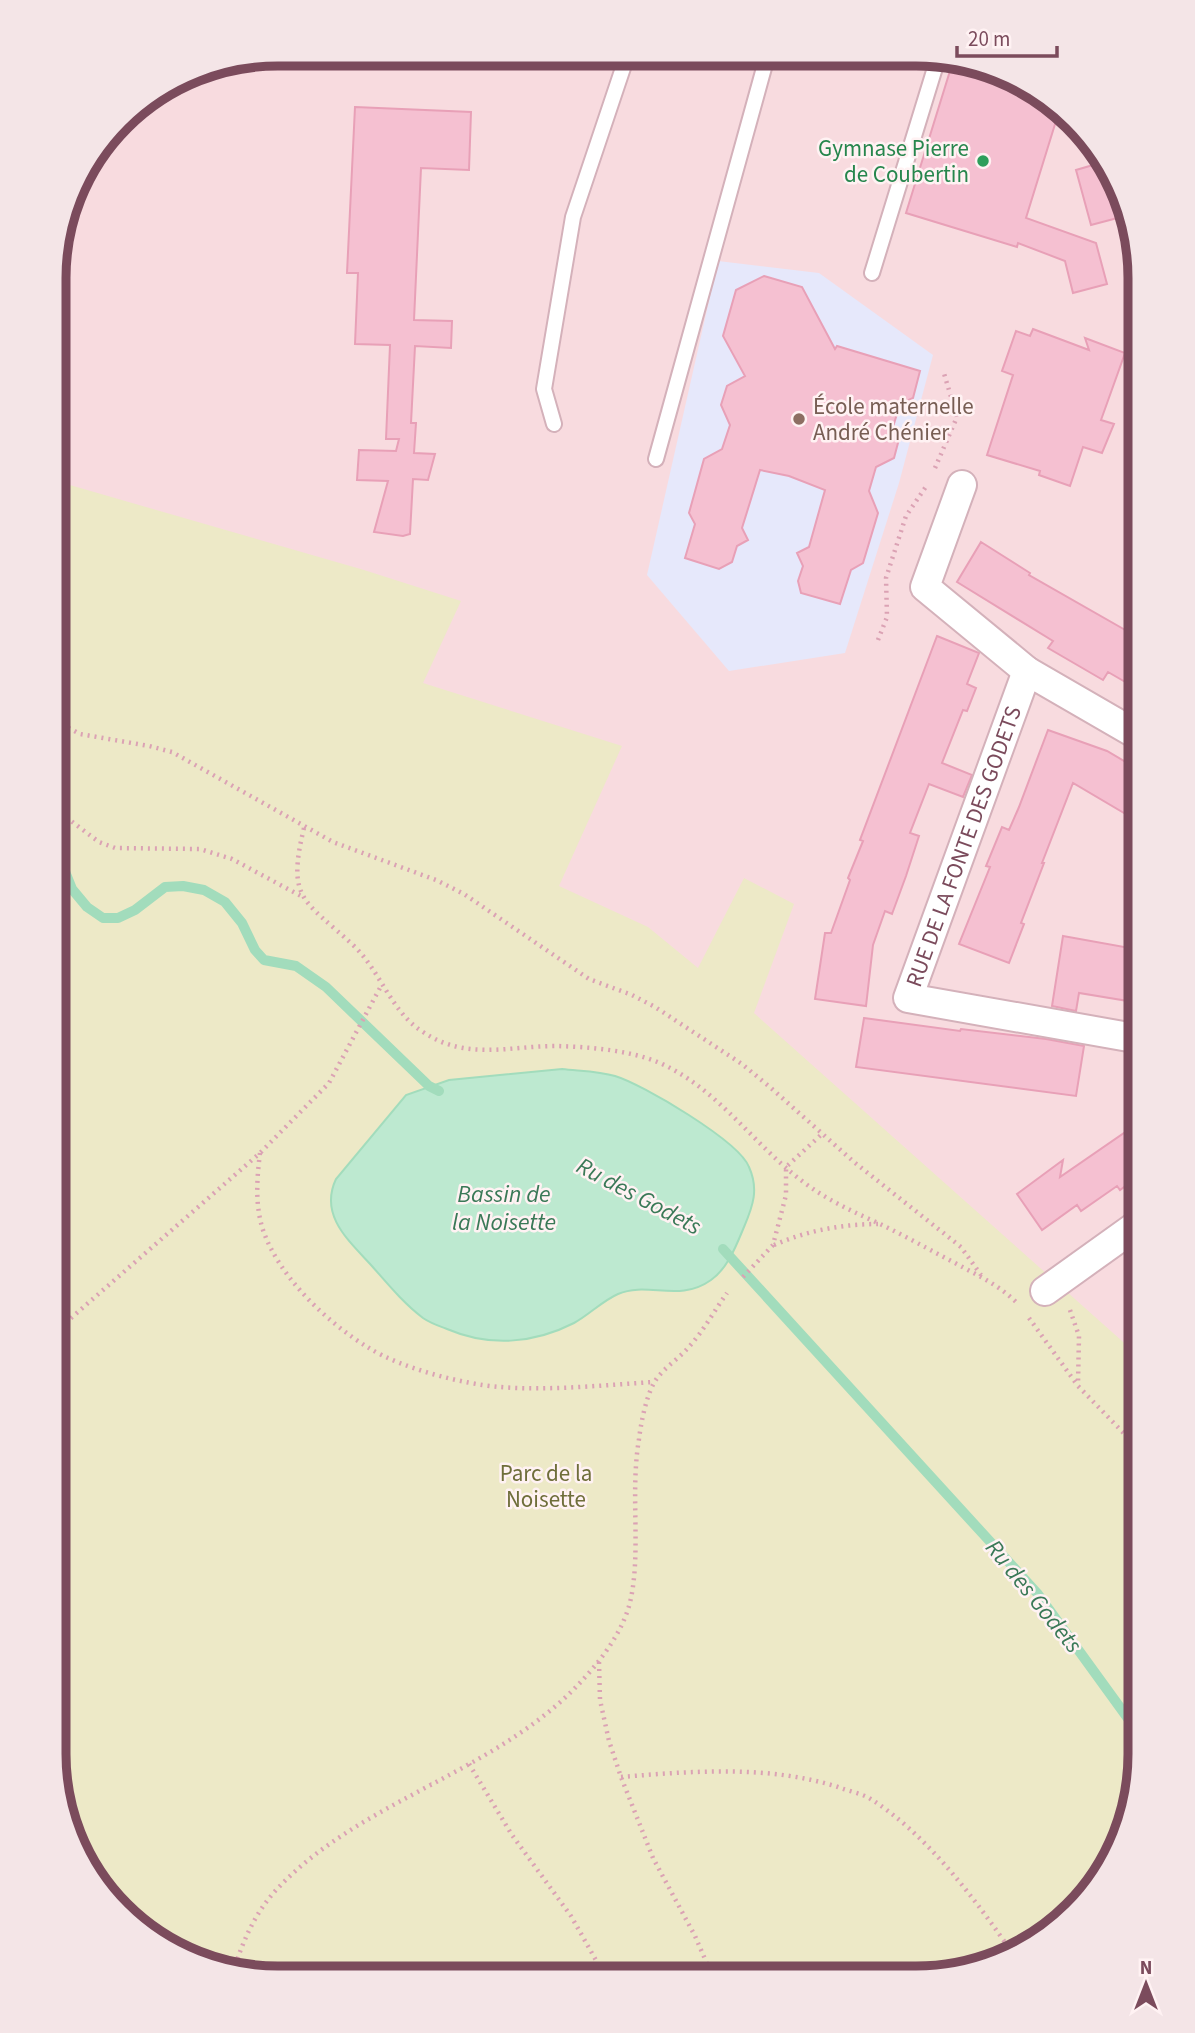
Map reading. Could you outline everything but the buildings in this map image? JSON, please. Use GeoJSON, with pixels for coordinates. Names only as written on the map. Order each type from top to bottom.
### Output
{"type":"FeatureCollection","features":[{"type":"Feature","properties":{"kind":"street"},"geometry":{"type":"LineString","coordinates":[[962,485],[925,587],[1027,671],[1128,729]]}},
{"type":"Feature","properties":{"kind":"street","name":"RUE DE LA FONTE DES GODETS"},"geometry":{"type":"LineString","coordinates":[[1027,671],[908,998],[1128,1037]]}},
{"type":"Feature","properties":{"kind":"street"},"geometry":{"type":"LineString","coordinates":[[1051,1285],[1128,1231]]}},
{"type":"Feature","properties":{"kind":"lane"},"geometry":{"type":"LineString","coordinates":[[554,424],[544,389],[573,217],[623,66]]}},
{"type":"Feature","properties":{"kind":"lane"},"geometry":{"type":"LineString","coordinates":[[656,459],[764,66]]}},
{"type":"Feature","properties":{"kind":"lane"},"geometry":{"type":"LineString","coordinates":[[872,273],[935,67]]}},
{"type":"Feature","properties":{"kind":"path"},"geometry":{"type":"LineString","coordinates":[[933,473],[957,417],[943,370]]}},
{"type":"Feature","properties":{"kind":"path"},"geometry":{"type":"LineString","coordinates":[[878,640],[887,617],[886,578],[906,516],[928,484]]}},
{"type":"Feature","properties":{"kind":"path"},"geometry":{"type":"LineString","coordinates":[[66,727],[80,734],[172,752],[304,828],[374,859],[436,880],[495,914],[562,963],[589,979],[655,1007],[742,1064],[854,1162],[961,1247],[983,1278]]}},
{"type":"Feature","properties":{"kind":"path"},"geometry":{"type":"LineString","coordinates":[[66,817],[99,842],[116,848],[200,849],[232,859],[301,895],[356,948],[402,1013],[421,1031],[446,1045],[473,1051],[555,1046],[626,1053],[657,1062],[703,1088],[786,1167],[835,1204],[880,1224],[1007,1293],[1021,1307],[1078,1386],[1128,1438]]}},
{"type":"Feature","properties":{"kind":"path"},"geometry":{"type":"LineString","coordinates":[[301,895],[296,868],[304,828]]}},
{"type":"Feature","properties":{"kind":"path"},"geometry":{"type":"LineString","coordinates":[[66,1322],[260,1153],[329,1083],[381,986]]}},
{"type":"Feature","properties":{"kind":"path"},"geometry":{"type":"LineString","coordinates":[[773,1245],[786,1195],[786,1167],[822,1134]]}},
{"type":"Feature","properties":{"kind":"path"},"geometry":{"type":"LineString","coordinates":[[260,1153],[256,1191],[262,1226],[276,1260],[303,1294],[369,1348],[418,1369],[454,1380],[500,1387],[654,1382]]}},
{"type":"Feature","properties":{"kind":"path"},"geometry":{"type":"LineString","coordinates":[[743,1277],[773,1245],[789,1238],[836,1227],[880,1224]]}},
{"type":"Feature","properties":{"kind":"path"},"geometry":{"type":"LineString","coordinates":[[1051,1285],[1079,1336],[1078,1386]]}},
{"type":"Feature","properties":{"kind":"path"},"geometry":{"type":"LineString","coordinates":[[236,1962],[244,1939],[257,1916],[276,1890],[308,1860],[346,1833],[470,1764],[539,1718],[575,1688],[598,1661],[621,1627],[631,1599],[636,1456],[654,1382],[689,1347],[727,1293]]}},
{"type":"Feature","properties":{"kind":"path"},"geometry":{"type":"LineString","coordinates":[[598,1661],[600,1700],[609,1741],[621,1777],[653,1858],[708,1966]]}},
{"type":"Feature","properties":{"kind":"path"},"geometry":{"type":"LineString","coordinates":[[470,1764],[512,1835],[582,1934],[599,1966]]}},
{"type":"Feature","properties":{"kind":"path"},"geometry":{"type":"LineString","coordinates":[[621,1777],[700,1770],[762,1773],[821,1782],[866,1797],[897,1818],[943,1864],[1007,1945]]}},
{"type":"Feature","properties":{"kind":"shaded area"},"geometry":{"type":"Polygon","coordinates":[[[265,67],[944,68],[997,83],[1045,110],[1085,150],[1112,198],[1127,251],[1128,279],[1128,1768],[1117,1822],[1107,1848],[1085,1883],[1045,1923],[997,1950],[944,1965],[916,1966],[251,1965],[198,1950],[150,1923],[110,1883],[83,1835],[68,1782],[66,1754],[68,251],[88,185],[119,139],[139,119],[161,102],[198,83],[237,71],[265,67]]]}},
{"type":"Feature","properties":{"kind":"shaded area","name":"École maternelle André Chénier"},"geometry":{"type":"Polygon","coordinates":[[[718,261],[819,273],[933,355],[899,483],[845,653],[729,671],[647,575],[718,261]]]}},
{"type":"Feature","properties":{"kind":"green space"},"geometry":{"type":"Polygon","coordinates":[[[468,67],[512,67],[512,69],[468,67]]]}},
{"type":"Feature","properties":{"kind":"green space","name":"Parc de la Noisette"},"geometry":{"type":"Polygon","coordinates":[[[66,484],[364,570],[461,601],[423,683],[622,746],[559,886],[648,927],[698,968],[744,878],[794,904],[754,1013],[1128,1346],[1128,1768],[1117,1822],[1100,1860],[1085,1883],[1045,1923],[997,1950],[944,1965],[279,1966],[251,1965],[224,1959],[173,1938],[150,1923],[110,1883],[83,1835],[68,1782],[66,484]]]}},
{"type":"Feature","properties":{"kind":"water","name":"Bassin de la Noisette"},"geometry":{"type":"Polygon","coordinates":[[[562,1069],[602,1073],[628,1081],[667,1101],[728,1143],[741,1156],[752,1175],[754,1197],[731,1256],[717,1275],[699,1287],[618,1294],[574,1323],[527,1339],[479,1339],[429,1321],[396,1293],[338,1226],[331,1204],[336,1179],[406,1095],[449,1080],[562,1069]]]}},
{"type":"Feature","properties":{"kind":"waterway","name":"Ru des Godets"},"geometry":{"type":"LineString","coordinates":[[66,874],[72,889],[87,907],[103,918],[118,918],[135,910],[165,887],[183,886],[204,890],[225,902],[242,923],[255,950],[264,960],[296,966],[326,987],[429,1086],[439,1091]]}},
{"type":"Feature","properties":{"kind":"waterway","name":"Ru des Godets"},"geometry":{"type":"LineString","coordinates":[[723,1249],[1037,1593],[1128,1718]]}},
{"type":"Feature","properties":{"kind":"place","name":"Gymnase Pierre de Coubertin"},"geometry":{"type":"Point","coordinates":[983,161]}},
{"type":"Feature","properties":{"kind":"place","name":"École maternelle André Chénier"},"geometry":{"type":"Point","coordinates":[799,419]}}]}
